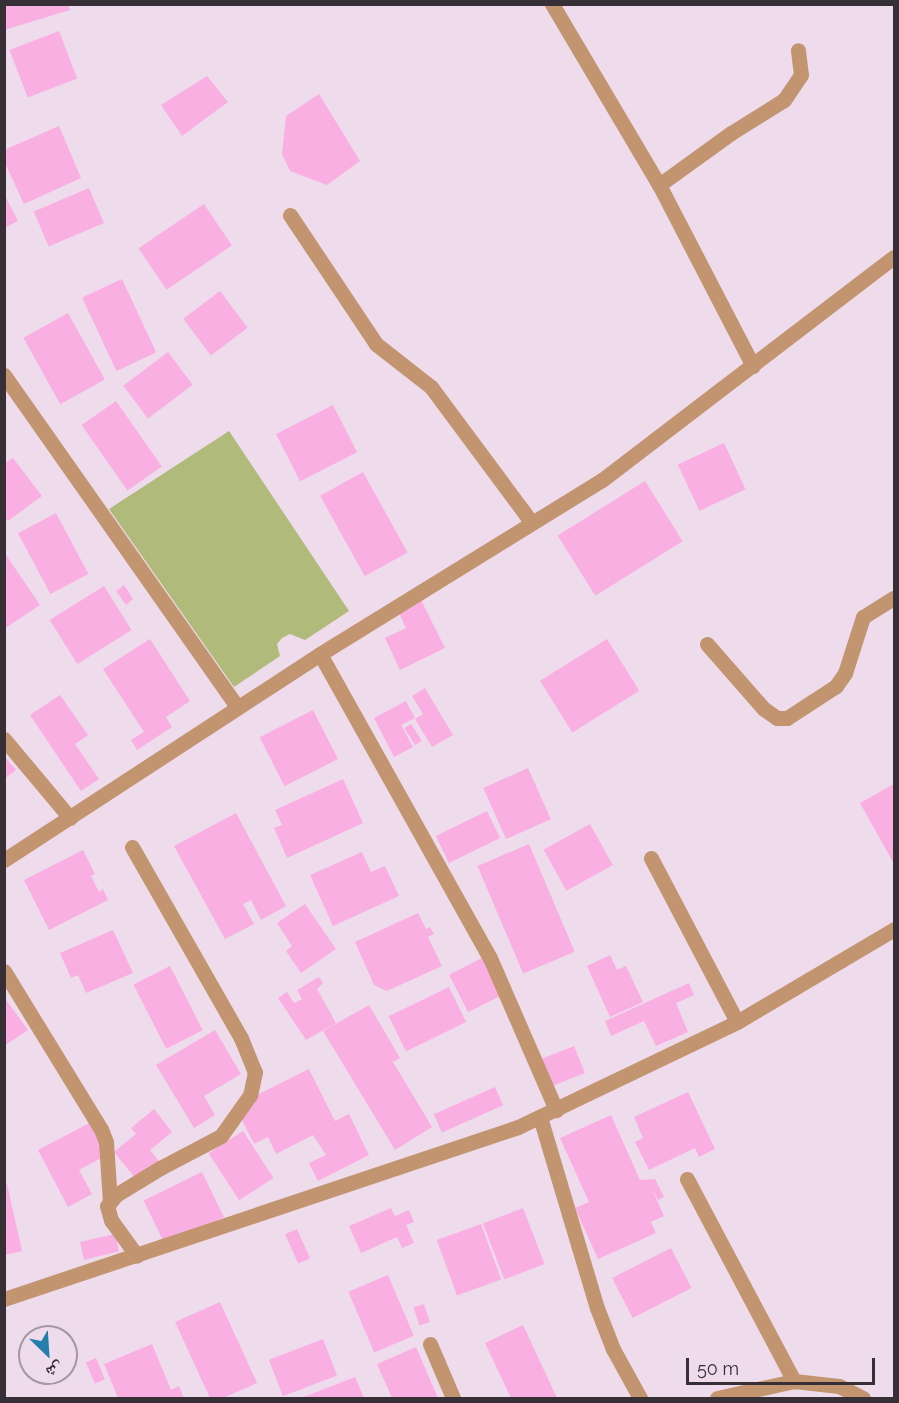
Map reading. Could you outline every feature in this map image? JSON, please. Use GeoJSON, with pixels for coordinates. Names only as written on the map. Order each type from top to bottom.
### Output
{"type":"FeatureCollection","features":[{"type":"Feature","properties":{"kind":"street"},"geometry":{"type":"LineString","coordinates":[[552,4],[659,185],[753,366]]}},
{"type":"Feature","properties":{"kind":"street"},"geometry":{"type":"LineString","coordinates":[[659,185],[731,133],[784,100],[801,75],[798,50]]}},
{"type":"Feature","properties":{"kind":"street"},"geometry":{"type":"LineString","coordinates":[[290,215],[376,344],[431,387],[532,523]]}},
{"type":"Feature","properties":{"kind":"street"},"geometry":{"type":"LineString","coordinates":[[4,860],[237,706],[602,480],[894,257]]}},
{"type":"Feature","properties":{"kind":"street"},"geometry":{"type":"LineString","coordinates":[[4,375],[237,706]]}},
{"type":"Feature","properties":{"kind":"street"},"geometry":{"type":"LineString","coordinates":[[707,644],[764,709],[777,718],[787,718],[836,686],[844,673],[864,617],[894,598]]}},
{"type":"Feature","properties":{"kind":"street"},"geometry":{"type":"LineString","coordinates":[[320,654],[468,917],[556,1110]]}},
{"type":"Feature","properties":{"kind":"street"},"geometry":{"type":"LineString","coordinates":[[4,739],[70,818]]}},
{"type":"Feature","properties":{"kind":"street"},"geometry":{"type":"LineString","coordinates":[[110,1202],[160,1168],[221,1136],[250,1095],[255,1071],[241,1038],[132,847]]}},
{"type":"Feature","properties":{"kind":"street"},"geometry":{"type":"LineString","coordinates":[[651,858],[737,1022]]}},
{"type":"Feature","properties":{"kind":"street"},"geometry":{"type":"LineString","coordinates":[[4,1299],[479,1142],[540,1117],[737,1022],[894,929]]}},
{"type":"Feature","properties":{"kind":"street"},"geometry":{"type":"LineString","coordinates":[[4,971],[101,1129],[106,1142],[111,1220],[138,1256]]}},
{"type":"Feature","properties":{"kind":"street"},"geometry":{"type":"LineString","coordinates":[[540,1117],[597,1308],[613,1349],[640,1398]]}},
{"type":"Feature","properties":{"kind":"street"},"geometry":{"type":"LineString","coordinates":[[687,1179],[794,1381]]}},
{"type":"Feature","properties":{"kind":"street"},"geometry":{"type":"LineString","coordinates":[[430,1344],[453,1398]]}},
{"type":"Feature","properties":{"kind":"street"},"geometry":{"type":"LineString","coordinates":[[717,1398],[794,1381],[838,1386],[862,1398]]}},
{"type":"Feature","properties":{"kind":"green space"},"geometry":{"type":"Polygon","coordinates":[[[229,431],[349,611],[305,640],[290,634],[282,638],[277,644],[280,656],[234,687],[109,509],[229,431]]]}},
{"type":"Feature","properties":{"kind":"building"},"geometry":{"type":"Polygon","coordinates":[[[4,4],[68,4],[70,10],[4,30],[4,4]]]}},
{"type":"Feature","properties":{"kind":"building"},"geometry":{"type":"Polygon","coordinates":[[[59,31],[77,79],[28,98],[10,50],[59,31]]]}},
{"type":"Feature","properties":{"kind":"building"},"geometry":{"type":"Polygon","coordinates":[[[207,76],[228,102],[182,136],[161,105],[207,76]]]}},
{"type":"Feature","properties":{"kind":"building"},"geometry":{"type":"Polygon","coordinates":[[[319,94],[360,161],[327,185],[290,171],[282,154],[286,116],[319,94]]]}},
{"type":"Feature","properties":{"kind":"building"},"geometry":{"type":"Polygon","coordinates":[[[59,126],[81,178],[24,204],[4,161],[4,150],[59,126]]]}},
{"type":"Feature","properties":{"kind":"building"},"geometry":{"type":"Polygon","coordinates":[[[89,188],[104,223],[49,246],[34,211],[89,188]]]}},
{"type":"Feature","properties":{"kind":"building"},"geometry":{"type":"Polygon","coordinates":[[[4,194],[18,221],[4,228],[4,194]]]}},
{"type":"Feature","properties":{"kind":"building"},"geometry":{"type":"Polygon","coordinates":[[[204,204],[232,245],[166,290],[139,248],[204,204]]]}},
{"type":"Feature","properties":{"kind":"building"},"geometry":{"type":"Polygon","coordinates":[[[122,279],[156,352],[116,371],[82,298],[122,279]]]}},
{"type":"Feature","properties":{"kind":"building"},"geometry":{"type":"Polygon","coordinates":[[[220,291],[248,328],[211,355],[183,319],[220,291]]]}},
{"type":"Feature","properties":{"kind":"building"},"geometry":{"type":"Polygon","coordinates":[[[68,313],[105,379],[60,404],[23,338],[68,313]]]}},
{"type":"Feature","properties":{"kind":"building"},"geometry":{"type":"Polygon","coordinates":[[[168,352],[193,385],[148,418],[123,386],[168,352]]]}},
{"type":"Feature","properties":{"kind":"building"},"geometry":{"type":"Polygon","coordinates":[[[116,401],[162,467],[127,491],[82,425],[116,401]]]}},
{"type":"Feature","properties":{"kind":"building"},"geometry":{"type":"Polygon","coordinates":[[[333,405],[357,452],[300,481],[276,434],[333,405]]]}},
{"type":"Feature","properties":{"kind":"building"},"geometry":{"type":"Polygon","coordinates":[[[724,443],[746,489],[699,511],[678,465],[724,443]]]}},
{"type":"Feature","properties":{"kind":"building"},"geometry":{"type":"Polygon","coordinates":[[[13,458],[42,496],[8,521],[4,516],[4,464],[13,458]]]}},
{"type":"Feature","properties":{"kind":"building"},"geometry":{"type":"Polygon","coordinates":[[[363,472],[408,552],[365,576],[320,496],[363,472]]]}},
{"type":"Feature","properties":{"kind":"building"},"geometry":{"type":"Polygon","coordinates":[[[645,481],[683,541],[595,596],[558,536],[645,481]]]}},
{"type":"Feature","properties":{"kind":"building"},"geometry":{"type":"Polygon","coordinates":[[[56,513],[88,574],[50,594],[18,533],[56,513]]]}},
{"type":"Feature","properties":{"kind":"building"},"geometry":{"type":"Polygon","coordinates":[[[4,552],[40,605],[4,629],[4,552]]]}},
{"type":"Feature","properties":{"kind":"building"},"geometry":{"type":"Polygon","coordinates":[[[124,585],[133,599],[126,605],[116,591],[124,585]]]}},
{"type":"Feature","properties":{"kind":"building"},"geometry":{"type":"Polygon","coordinates":[[[104,586],[132,630],[77,664],[50,620],[104,586]]]}},
{"type":"Feature","properties":{"kind":"building"},"geometry":{"type":"Polygon","coordinates":[[[421,600],[445,648],[400,670],[385,638],[406,628],[398,611],[421,600]]]}},
{"type":"Feature","properties":{"kind":"building"},"geometry":{"type":"Polygon","coordinates":[[[150,639],[190,701],[166,717],[172,727],[137,750],[131,740],[144,732],[103,669],[150,639]]]}},
{"type":"Feature","properties":{"kind":"building"},"geometry":{"type":"Polygon","coordinates":[[[607,639],[639,691],[572,733],[540,681],[607,639]]]}},
{"type":"Feature","properties":{"kind":"building"},"geometry":{"type":"Polygon","coordinates":[[[425,688],[453,735],[432,747],[415,719],[423,714],[412,696],[425,688]]]}},
{"type":"Feature","properties":{"kind":"building"},"geometry":{"type":"Polygon","coordinates":[[[60,695],[88,735],[75,744],[99,779],[81,791],[30,715],[60,695]]]}},
{"type":"Feature","properties":{"kind":"building"},"geometry":{"type":"Polygon","coordinates":[[[406,701],[415,718],[401,725],[413,747],[394,757],[374,718],[406,701]]]}},
{"type":"Feature","properties":{"kind":"building"},"geometry":{"type":"Polygon","coordinates":[[[313,710],[338,759],[285,786],[260,737],[313,710]]]}},
{"type":"Feature","properties":{"kind":"building"},"geometry":{"type":"Polygon","coordinates":[[[411,724],[422,741],[415,745],[404,728],[411,724]]]}},
{"type":"Feature","properties":{"kind":"building"},"geometry":{"type":"Polygon","coordinates":[[[4,756],[16,770],[4,779],[4,756]]]}},
{"type":"Feature","properties":{"kind":"building"},"geometry":{"type":"Polygon","coordinates":[[[528,768],[551,819],[506,839],[483,788],[528,768]]]}},
{"type":"Feature","properties":{"kind":"building"},"geometry":{"type":"Polygon","coordinates":[[[343,779],[363,823],[287,858],[274,828],[282,825],[275,810],[343,779]]]}},
{"type":"Feature","properties":{"kind":"building"},"geometry":{"type":"Polygon","coordinates":[[[894,784],[894,864],[860,803],[894,784]]]}},
{"type":"Feature","properties":{"kind":"building"},"geometry":{"type":"Polygon","coordinates":[[[487,811],[500,838],[449,863],[436,836],[487,811]]]}},
{"type":"Feature","properties":{"kind":"building"},"geometry":{"type":"Polygon","coordinates":[[[236,813],[286,906],[261,920],[251,900],[243,904],[254,924],[225,939],[174,846],[236,813]]]}},
{"type":"Feature","properties":{"kind":"building"},"geometry":{"type":"Polygon","coordinates":[[[590,824],[613,865],[566,891],[544,850],[590,824]]]}},
{"type":"Feature","properties":{"kind":"building"},"geometry":{"type":"Polygon","coordinates":[[[529,844],[575,952],[523,974],[477,866],[529,844]]]}},
{"type":"Feature","properties":{"kind":"building"},"geometry":{"type":"Polygon","coordinates":[[[83,850],[95,874],[91,876],[99,892],[103,889],[108,900],[49,930],[24,880],[83,850]]]}},
{"type":"Feature","properties":{"kind":"building"},"geometry":{"type":"Polygon","coordinates":[[[362,852],[371,872],[385,866],[399,896],[333,926],[310,875],[362,852]]]}},
{"type":"Feature","properties":{"kind":"building"},"geometry":{"type":"Polygon","coordinates":[[[305,904],[336,949],[301,973],[286,951],[292,946],[277,923],[305,904]]]}},
{"type":"Feature","properties":{"kind":"building"},"geometry":{"type":"Polygon","coordinates":[[[418,913],[426,929],[430,927],[434,934],[428,937],[442,966],[387,991],[374,985],[355,942],[418,913]]]}},
{"type":"Feature","properties":{"kind":"building"},"geometry":{"type":"Polygon","coordinates":[[[113,930],[133,973],[86,993],[78,975],[71,978],[60,953],[113,930]]]}},
{"type":"Feature","properties":{"kind":"building"},"geometry":{"type":"Polygon","coordinates":[[[610,955],[617,970],[626,966],[643,1002],[610,1017],[587,966],[610,955]]]}},
{"type":"Feature","properties":{"kind":"building"},"geometry":{"type":"Polygon","coordinates":[[[482,958],[501,995],[468,1012],[449,975],[482,958]]]}},
{"type":"Feature","properties":{"kind":"building"},"geometry":{"type":"Polygon","coordinates":[[[170,966],[203,1030],[166,1049],[133,985],[170,966]]]}},
{"type":"Feature","properties":{"kind":"building"},"geometry":{"type":"Polygon","coordinates":[[[319,977],[323,983],[317,989],[336,1023],[306,1040],[278,998],[287,992],[294,1003],[302,999],[297,990],[319,977]]]}},
{"type":"Feature","properties":{"kind":"building"},"geometry":{"type":"Polygon","coordinates":[[[689,983],[694,995],[676,1003],[688,1032],[656,1046],[644,1021],[611,1036],[605,1021],[689,983]]]}},
{"type":"Feature","properties":{"kind":"building"},"geometry":{"type":"Polygon","coordinates":[[[449,987],[466,1022],[406,1051],[389,1016],[449,987]]]}},
{"type":"Feature","properties":{"kind":"building"},"geometry":{"type":"Polygon","coordinates":[[[4,997],[28,1030],[4,1046],[4,997]]]}},
{"type":"Feature","properties":{"kind":"building"},"geometry":{"type":"Polygon","coordinates":[[[369,1005],[400,1058],[393,1062],[432,1127],[395,1150],[323,1031],[369,1005]]]}},
{"type":"Feature","properties":{"kind":"building"},"geometry":{"type":"Polygon","coordinates":[[[215,1030],[241,1074],[204,1096],[215,1115],[194,1128],[156,1065],[215,1030]]]}},
{"type":"Feature","properties":{"kind":"building"},"geometry":{"type":"Polygon","coordinates":[[[574,1046],[585,1073],[552,1086],[542,1059],[574,1046]]]}},
{"type":"Feature","properties":{"kind":"building"},"geometry":{"type":"Polygon","coordinates":[[[309,1069],[335,1121],[349,1114],[369,1155],[318,1181],[309,1163],[326,1155],[313,1135],[276,1154],[268,1137],[254,1144],[235,1106],[309,1069]]]}},
{"type":"Feature","properties":{"kind":"building"},"geometry":{"type":"Polygon","coordinates":[[[495,1087],[503,1105],[442,1133],[434,1114],[495,1087]]]}},
{"type":"Feature","properties":{"kind":"building"},"geometry":{"type":"Polygon","coordinates":[[[688,1092],[715,1149],[699,1157],[695,1148],[649,1170],[635,1142],[643,1138],[634,1117],[688,1092]]]}},
{"type":"Feature","properties":{"kind":"building"},"geometry":{"type":"Polygon","coordinates":[[[154,1109],[172,1132],[150,1150],[159,1161],[136,1179],[114,1152],[136,1134],[131,1128],[154,1109]]]}},
{"type":"Feature","properties":{"kind":"building"},"geometry":{"type":"Polygon","coordinates":[[[611,1115],[640,1180],[655,1179],[664,1197],[658,1200],[651,1187],[664,1216],[651,1222],[656,1233],[598,1259],[575,1208],[589,1202],[560,1138],[611,1115]]]}},
{"type":"Feature","properties":{"kind":"building"},"geometry":{"type":"Polygon","coordinates":[[[97,1119],[107,1139],[98,1144],[105,1156],[79,1170],[92,1194],[68,1207],[38,1150],[97,1119]]]}},
{"type":"Feature","properties":{"kind":"building"},"geometry":{"type":"Polygon","coordinates":[[[243,1131],[273,1178],[239,1200],[209,1153],[243,1131]]]}},
{"type":"Feature","properties":{"kind":"building"},"geometry":{"type":"Polygon","coordinates":[[[202,1172],[224,1217],[165,1245],[144,1200],[202,1172]]]}},
{"type":"Feature","properties":{"kind":"building"},"geometry":{"type":"Polygon","coordinates":[[[7,1184],[22,1251],[4,1255],[4,1185],[7,1184]]]}},
{"type":"Feature","properties":{"kind":"building"},"geometry":{"type":"Polygon","coordinates":[[[391,1208],[395,1216],[409,1210],[414,1222],[406,1225],[414,1243],[402,1248],[397,1237],[361,1253],[349,1226],[391,1208]]]}},
{"type":"Feature","properties":{"kind":"building"},"geometry":{"type":"Polygon","coordinates":[[[523,1208],[545,1264],[504,1279],[483,1223],[523,1208]]]}},
{"type":"Feature","properties":{"kind":"building"},"geometry":{"type":"Polygon","coordinates":[[[481,1224],[501,1279],[457,1296],[437,1240],[481,1224]]]}},
{"type":"Feature","properties":{"kind":"building"},"geometry":{"type":"Polygon","coordinates":[[[297,1229],[310,1258],[298,1264],[285,1234],[297,1229]]]}},
{"type":"Feature","properties":{"kind":"building"},"geometry":{"type":"Polygon","coordinates":[[[115,1234],[119,1252],[84,1260],[80,1242],[115,1234]]]}},
{"type":"Feature","properties":{"kind":"building"},"geometry":{"type":"Polygon","coordinates":[[[671,1248],[691,1288],[633,1318],[612,1278],[671,1248]]]}},
{"type":"Feature","properties":{"kind":"building"},"geometry":{"type":"Polygon","coordinates":[[[388,1275],[414,1336],[374,1353],[348,1292],[388,1275]]]}},
{"type":"Feature","properties":{"kind":"building"},"geometry":{"type":"Polygon","coordinates":[[[220,1302],[257,1383],[223,1398],[210,1398],[175,1322],[220,1302]]]}},
{"type":"Feature","properties":{"kind":"building"},"geometry":{"type":"Polygon","coordinates":[[[424,1304],[430,1322],[419,1325],[414,1307],[424,1304]]]}},
{"type":"Feature","properties":{"kind":"building"},"geometry":{"type":"Polygon","coordinates":[[[523,1325],[557,1398],[511,1398],[485,1343],[523,1325]]]}},
{"type":"Feature","properties":{"kind":"building"},"geometry":{"type":"Polygon","coordinates":[[[323,1339],[337,1375],[283,1396],[269,1360],[323,1339]]]}},
{"type":"Feature","properties":{"kind":"building"},"geometry":{"type":"Polygon","coordinates":[[[152,1344],[171,1390],[179,1386],[184,1398],[118,1398],[104,1364],[152,1344]]]}},
{"type":"Feature","properties":{"kind":"building"},"geometry":{"type":"Polygon","coordinates":[[[416,1347],[438,1398],[392,1398],[377,1364],[416,1347]]]}},
{"type":"Feature","properties":{"kind":"building"},"geometry":{"type":"Polygon","coordinates":[[[96,1358],[105,1379],[95,1383],[86,1362],[96,1358]]]}},
{"type":"Feature","properties":{"kind":"building"},"geometry":{"type":"Polygon","coordinates":[[[355,1377],[364,1398],[301,1398],[355,1377]]]}}]}
